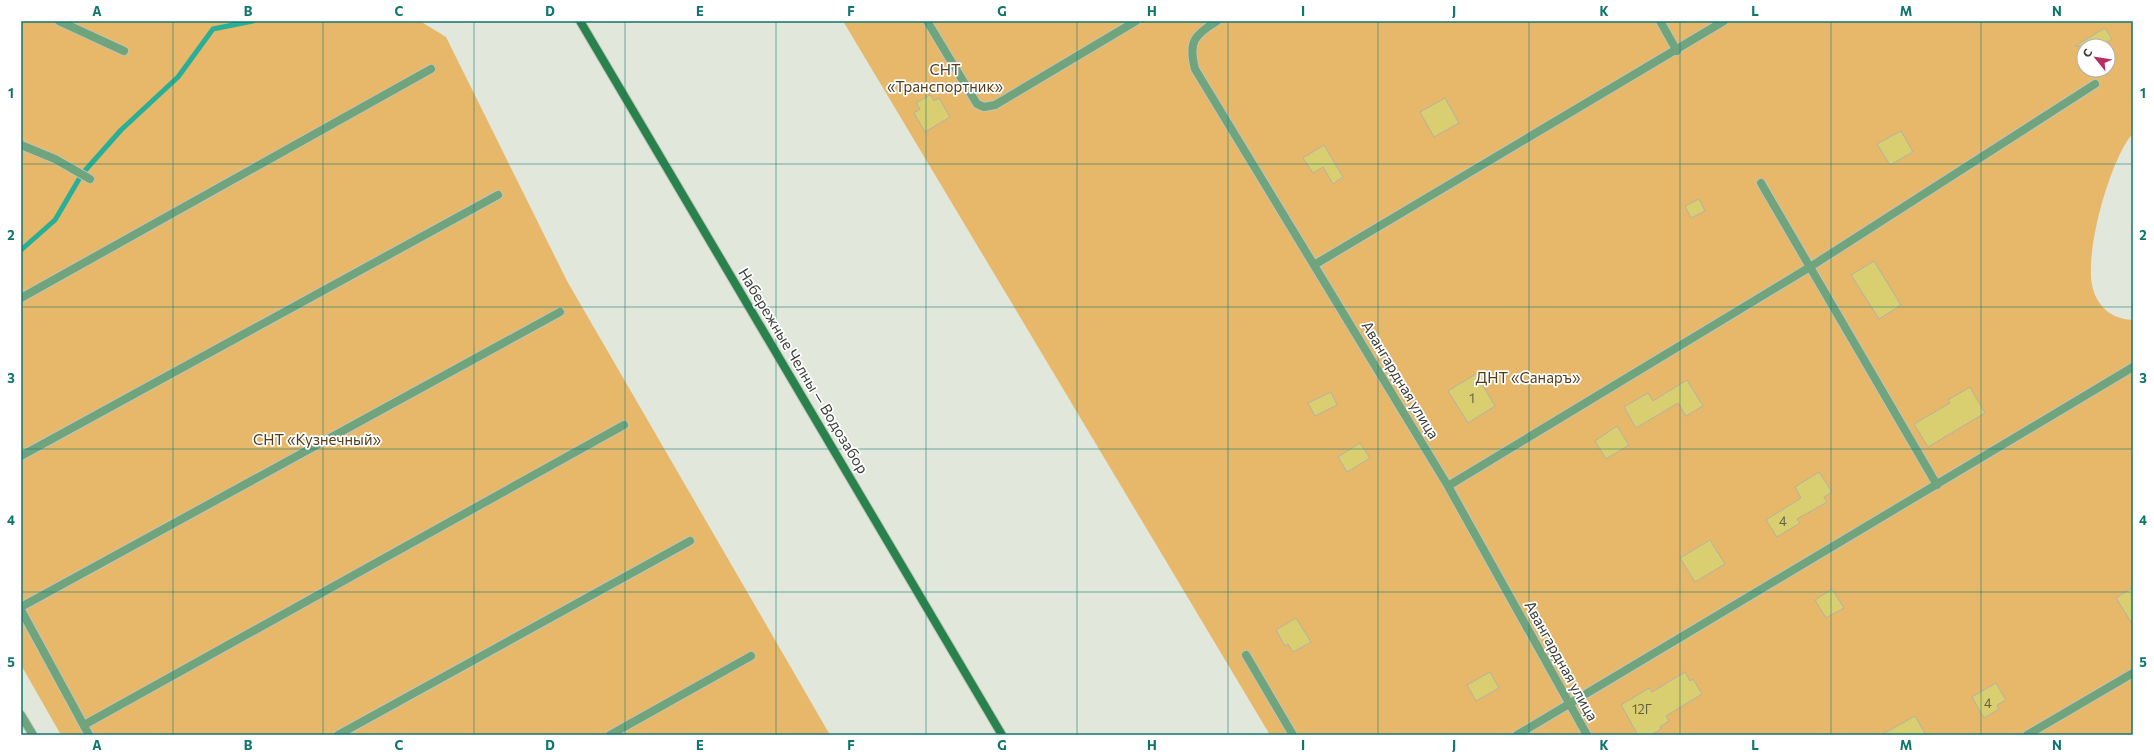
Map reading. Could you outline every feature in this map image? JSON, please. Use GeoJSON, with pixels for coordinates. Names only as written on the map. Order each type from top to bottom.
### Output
{"type":"FeatureCollection","features":[{"type":"Feature","properties":{"kind":"main road","name":"Набережные Челны — Водозабор"},"geometry":{"type":"LineString","coordinates":[[580,21],[1002,735]]}},
{"type":"Feature","properties":{"kind":"street"},"geometry":{"type":"LineString","coordinates":[[59,21],[124,51]]}},
{"type":"Feature","properties":{"kind":"street"},"geometry":{"type":"LineString","coordinates":[[927,21],[977,104],[984,107],[995,105],[1136,21]]}},
{"type":"Feature","properties":{"kind":"street","name":"Авангардная улица"},"geometry":{"type":"LineString","coordinates":[[1217,21],[1205,28],[1194,41],[1191,52],[1195,69],[1448,486],[1568,704],[1587,735]]}},
{"type":"Feature","properties":{"kind":"street"},"geometry":{"type":"LineString","coordinates":[[1660,21],[1677,51]]}},
{"type":"Feature","properties":{"kind":"street"},"geometry":{"type":"LineString","coordinates":[[1314,265],[1677,51],[1724,21]]}},
{"type":"Feature","properties":{"kind":"street"},"geometry":{"type":"LineString","coordinates":[[21,298],[431,69]]}},
{"type":"Feature","properties":{"kind":"street"},"geometry":{"type":"LineString","coordinates":[[1448,486],[1810,267],[2095,84]]}},
{"type":"Feature","properties":{"kind":"street"},"geometry":{"type":"LineString","coordinates":[[21,145],[55,160],[90,179]]}},
{"type":"Feature","properties":{"kind":"street"},"geometry":{"type":"LineString","coordinates":[[1761,183],[1937,485]]}},
{"type":"Feature","properties":{"kind":"street"},"geometry":{"type":"LineString","coordinates":[[21,456],[498,195]]}},
{"type":"Feature","properties":{"kind":"street"},"geometry":{"type":"LineString","coordinates":[[89,735],[21,608],[560,312]]}},
{"type":"Feature","properties":{"kind":"street"},"geometry":{"type":"LineString","coordinates":[[1516,735],[2133,367]]}},
{"type":"Feature","properties":{"kind":"street"},"geometry":{"type":"LineString","coordinates":[[84,726],[624,425]]}},
{"type":"Feature","properties":{"kind":"street"},"geometry":{"type":"LineString","coordinates":[[338,735],[690,541]]}},
{"type":"Feature","properties":{"kind":"street"},"geometry":{"type":"LineString","coordinates":[[1246,655],[1293,735]]}},
{"type":"Feature","properties":{"kind":"street"},"geometry":{"type":"LineString","coordinates":[[610,735],[751,656]]}},
{"type":"Feature","properties":{"kind":"street"},"geometry":{"type":"LineString","coordinates":[[2027,735],[2133,673]]}},
{"type":"Feature","properties":{"kind":"street"},"geometry":{"type":"LineString","coordinates":[[21,715],[33,735]]}},
{"type":"Feature","properties":{"kind":"green space","name":"СНТ «Кузнечный»"},"geometry":{"type":"Polygon","coordinates":[[[21,21],[420,21],[446,37],[567,281],[830,735],[61,735],[21,665],[21,21]]]}},
{"type":"Feature","properties":{"kind":"green space","name":"ДНТ «Санаръ»"},"geometry":{"type":"Polygon","coordinates":[[[843,21],[2133,21],[2133,133],[2124,146],[2116,164],[2101,208],[2095,232],[2091,274],[2093,289],[2103,307],[2108,312],[2119,318],[2133,320],[2133,735],[1270,735],[843,21]]]}},
{"type":"Feature","properties":{"kind":"building"},"geometry":{"type":"Polygon","coordinates":[[[2105,28],[2111,38],[2088,38],[2105,28]]]}},
{"type":"Feature","properties":{"kind":"building"},"geometry":{"type":"Polygon","coordinates":[[[930,95],[934,101],[939,98],[950,117],[925,132],[914,113],[920,109],[916,103],[930,95]]]}},
{"type":"Feature","properties":{"kind":"building"},"geometry":{"type":"Polygon","coordinates":[[[1445,98],[1459,123],[1434,137],[1420,112],[1445,98]]]}},
{"type":"Feature","properties":{"kind":"building"},"geometry":{"type":"Polygon","coordinates":[[[1901,131],[1913,152],[1890,165],[1877,144],[1901,131]]]}},
{"type":"Feature","properties":{"kind":"building"},"geometry":{"type":"Polygon","coordinates":[[[1324,145],[1343,177],[1333,184],[1323,167],[1313,173],[1303,158],[1324,145]]]}},
{"type":"Feature","properties":{"kind":"building"},"geometry":{"type":"Polygon","coordinates":[[[1699,199],[1705,211],[1691,218],[1685,206],[1699,199]]]}},
{"type":"Feature","properties":{"kind":"building"},"geometry":{"type":"Polygon","coordinates":[[[1874,261],[1901,305],[1879,319],[1851,275],[1874,261]]]}},
{"type":"Feature","properties":{"kind":"building"},"geometry":{"type":"Polygon","coordinates":[[[1476,374],[1495,406],[1468,423],[1448,391],[1476,374]]]}},
{"type":"Feature","properties":{"kind":"building"},"geometry":{"type":"Polygon","coordinates":[[[1687,380],[1703,406],[1686,416],[1678,403],[1636,428],[1624,407],[1648,393],[1653,401],[1687,380]]]}},
{"type":"Feature","properties":{"kind":"building"},"geometry":{"type":"Polygon","coordinates":[[[1970,387],[1985,413],[1928,447],[1914,424],[1950,403],[1948,400],[1970,387]]]}},
{"type":"Feature","properties":{"kind":"building"},"geometry":{"type":"Polygon","coordinates":[[[1331,392],[1337,405],[1315,416],[1308,403],[1331,392]]]}},
{"type":"Feature","properties":{"kind":"building"},"geometry":{"type":"Polygon","coordinates":[[[1617,426],[1629,445],[1606,459],[1595,441],[1617,426]]]}},
{"type":"Feature","properties":{"kind":"building"},"geometry":{"type":"Polygon","coordinates":[[[1360,443],[1370,458],[1347,472],[1338,457],[1360,443]]]}},
{"type":"Feature","properties":{"kind":"building"},"geometry":{"type":"Polygon","coordinates":[[[1819,472],[1832,492],[1824,497],[1827,502],[1797,519],[1800,523],[1777,537],[1766,520],[1801,498],[1795,487],[1819,472]]]}},
{"type":"Feature","properties":{"kind":"building"},"geometry":{"type":"Polygon","coordinates":[[[1710,540],[1725,564],[1695,582],[1680,558],[1710,540]]]}},
{"type":"Feature","properties":{"kind":"building"},"geometry":{"type":"Polygon","coordinates":[[[2133,587],[2133,625],[2116,598],[2133,587]]]}},
{"type":"Feature","properties":{"kind":"building"},"geometry":{"type":"Polygon","coordinates":[[[1832,589],[1844,608],[1826,618],[1815,600],[1832,589]]]}},
{"type":"Feature","properties":{"kind":"building"},"geometry":{"type":"Polygon","coordinates":[[[1296,618],[1311,642],[1293,652],[1288,644],[1285,646],[1276,630],[1296,618]]]}},
{"type":"Feature","properties":{"kind":"building"},"geometry":{"type":"Polygon","coordinates":[[[1490,672],[1499,688],[1476,701],[1467,685],[1490,672]]]}},
{"type":"Feature","properties":{"kind":"building"},"geometry":{"type":"Polygon","coordinates":[[[1685,672],[1690,681],[1693,679],[1702,694],[1666,716],[1669,721],[1660,727],[1661,729],[1651,735],[1638,735],[1621,705],[1649,688],[1652,692],[1685,672]]]}},
{"type":"Feature","properties":{"kind":"building"},"geometry":{"type":"Polygon","coordinates":[[[1996,683],[2006,700],[1997,705],[1999,709],[1984,718],[1972,697],[1996,683]]]}},
{"type":"Feature","properties":{"kind":"building"},"geometry":{"type":"Polygon","coordinates":[[[1915,716],[1926,735],[1881,735],[1915,716]]]}},
{"type":"Feature","properties":{"kind":"waterway"},"geometry":{"type":"LineString","coordinates":[[21,250],[55,220],[82,174],[121,130],[178,77],[213,29],[253,21]]}},
{"type":"Feature","properties":{"kind":"park label","name":"СНТ «Транспортник»"},"geometry":{"type":"Point","coordinates":[945,78]}}]}
